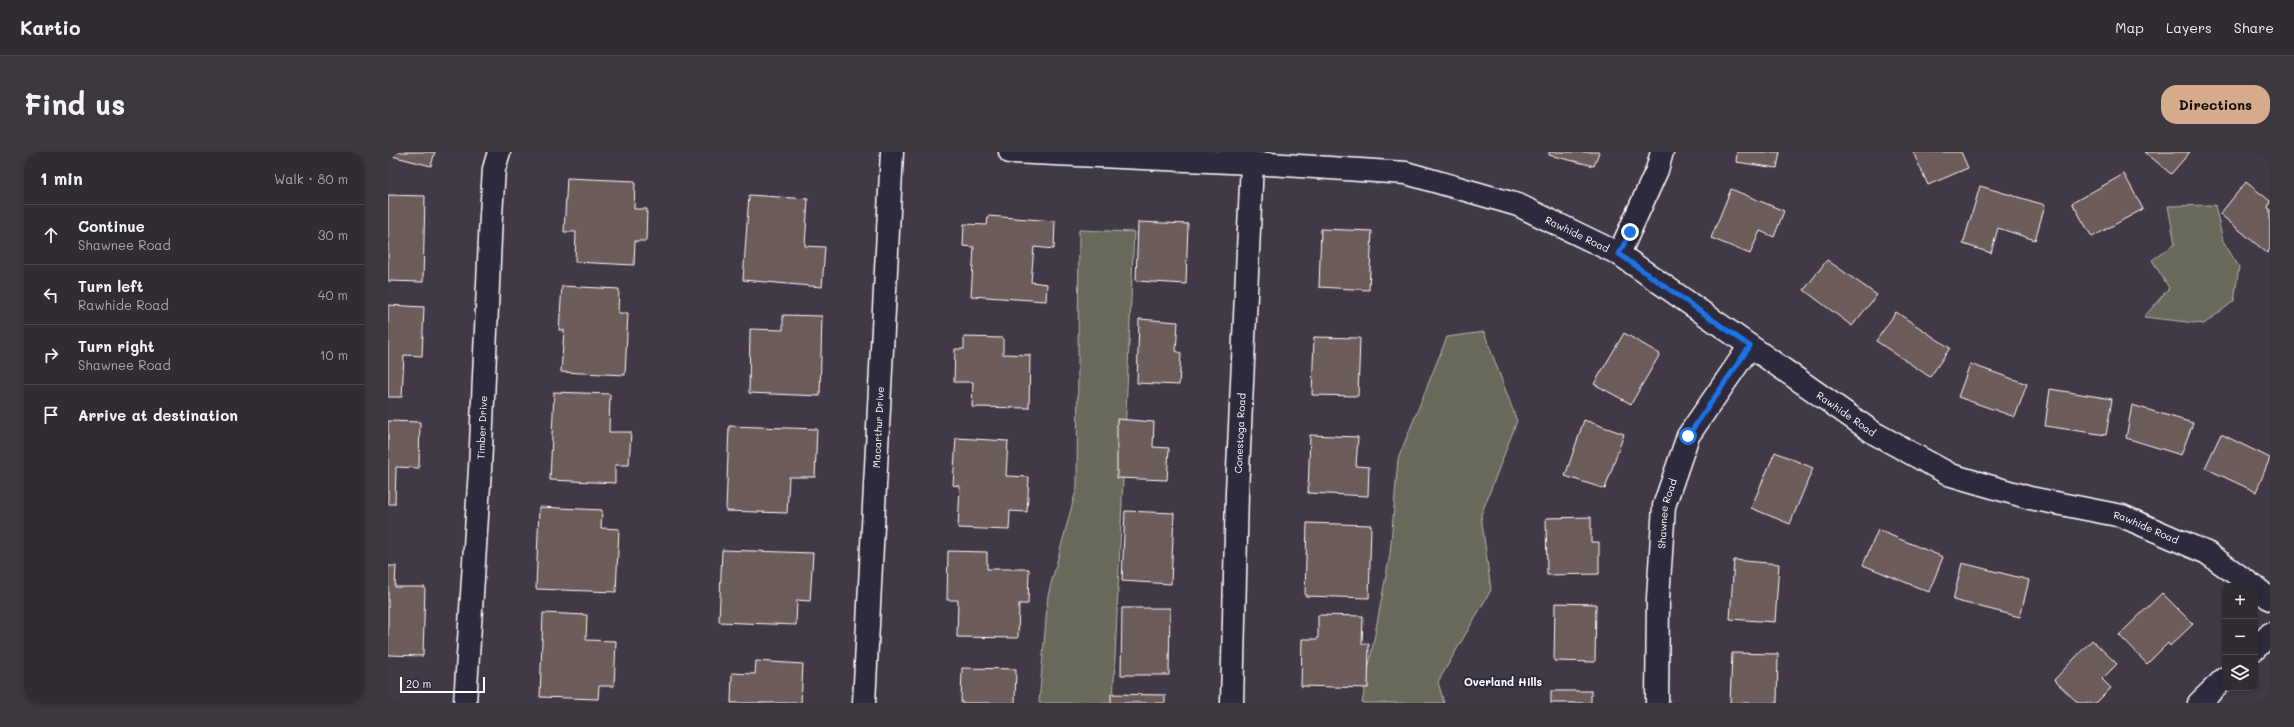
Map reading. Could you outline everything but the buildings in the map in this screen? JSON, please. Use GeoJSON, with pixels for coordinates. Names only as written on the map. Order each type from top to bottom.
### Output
{"type":"FeatureCollection","features":[{"type":"Feature","properties":{"kind":"street","name":"Timber Drive"},"geometry":{"type":"LineString","coordinates":[[465,703],[480,468],[491,216],[494,169],[499,152]]}},
{"type":"Feature","properties":{"kind":"street","name":"Macarthur Drive"},"geometry":{"type":"LineString","coordinates":[[864,703],[892,152]]}},
{"type":"Feature","properties":{"kind":"street","name":"Rawhide Road"},"geometry":{"type":"LineString","coordinates":[[1010,152],[1252,163],[1406,173],[1518,205],[1619,254],[1874,433],[1951,475],[2030,498],[2122,516],[2207,553],[2248,583]]}},
{"type":"Feature","properties":{"kind":"street"},"geometry":{"type":"LineString","coordinates":[[1619,254],[1657,170],[1662,152]]}},
{"type":"Feature","properties":{"kind":"street","name":"Conestoga Road"},"geometry":{"type":"LineString","coordinates":[[1232,703],[1237,492],[1252,163]]}},
{"type":"Feature","properties":{"kind":"street","name":"Shawnee Road"},"geometry":{"type":"LineString","coordinates":[[1657,703],[1658,598],[1664,506],[1688,436],[1750,346]]}},
{"type":"Feature","properties":{"kind":"street","name":"Rawhide Road"},"geometry":{"type":"LineString","coordinates":[[2258,590],[2270,600]]}},
{"type":"Feature","properties":{"kind":"street"},"geometry":{"type":"LineString","coordinates":[[2258,646],[2270,634]]}},
{"type":"Feature","properties":{"kind":"street"},"geometry":{"type":"LineString","coordinates":[[2199,703],[2222,681]]}},
{"type":"Feature","properties":{"kind":"green space"},"geometry":{"type":"Polygon","coordinates":[[[2215,205],[2223,241],[2239,267],[2234,301],[2204,324],[2144,317],[2169,288],[2152,260],[2175,244],[2168,206],[2215,205]]]}},
{"type":"Feature","properties":{"kind":"green space"},"geometry":{"type":"Polygon","coordinates":[[[1079,230],[1134,232],[1113,703],[1039,703],[1048,595],[1077,487],[1079,230]]]}},
{"type":"Feature","properties":{"kind":"green space"},"geometry":{"type":"Polygon","coordinates":[[[1484,332],[1517,421],[1481,515],[1491,590],[1438,682],[1444,703],[1362,703],[1390,554],[1398,459],[1447,337],[1484,332]]]}},
{"type":"Feature","properties":{"kind":"district","name":"Overland Hills"},"geometry":{"type":"Point","coordinates":[1503,682]}},
{"type":"Feature","properties":{"kind":"route"},"geometry":{"type":"LineString","coordinates":[[1630,232],[1619,254],[1750,346],[1688,436]]}}]}
